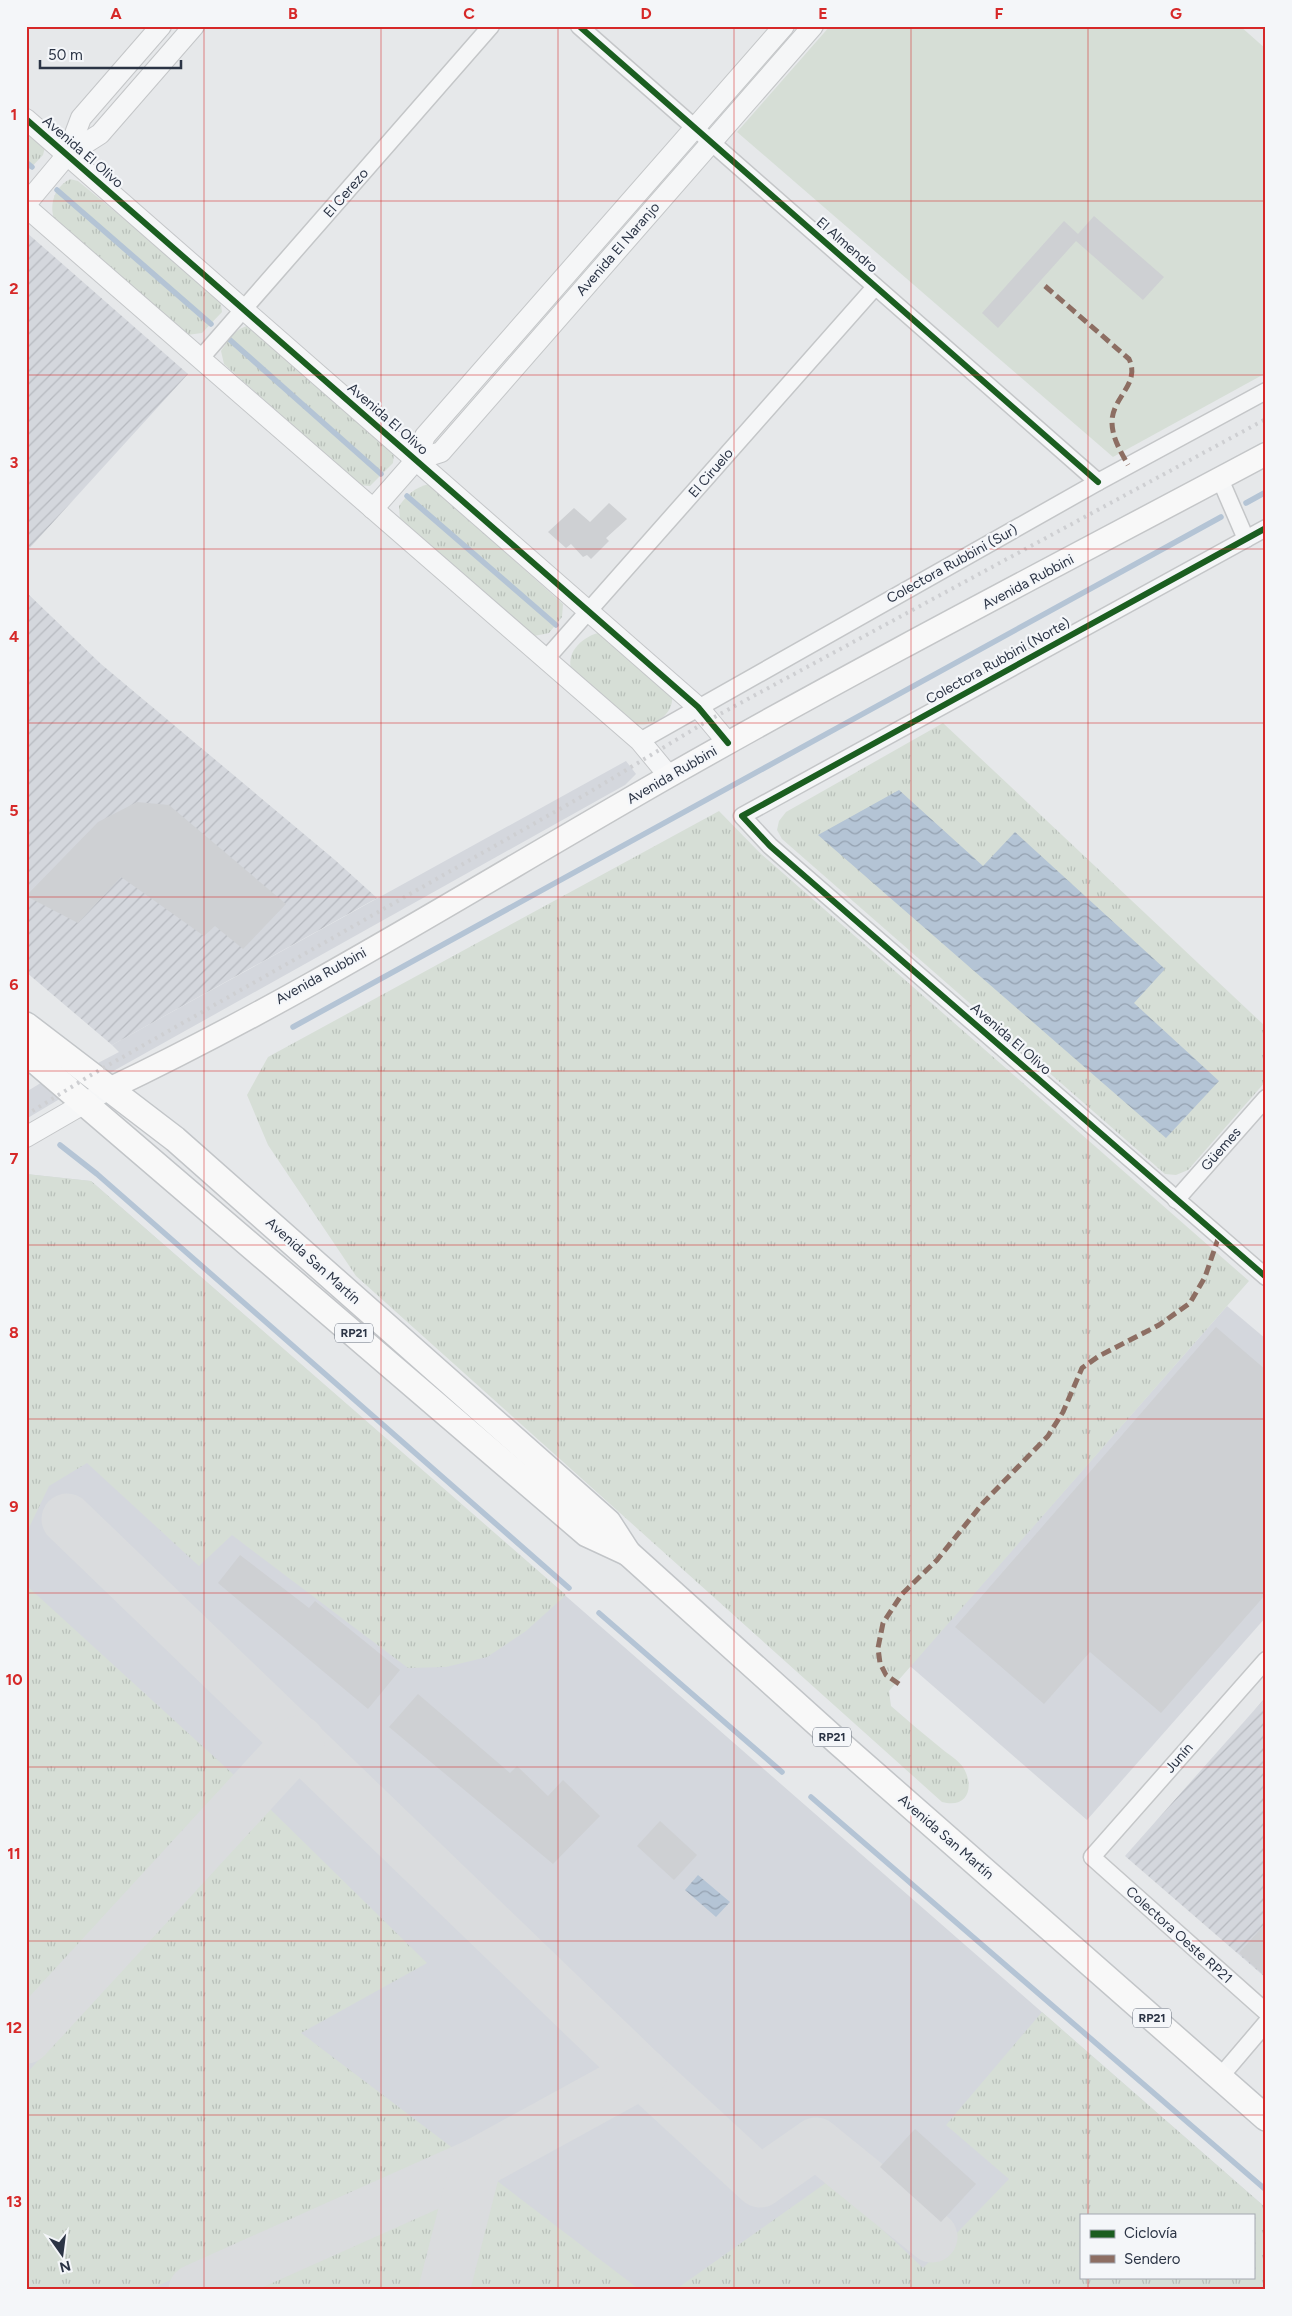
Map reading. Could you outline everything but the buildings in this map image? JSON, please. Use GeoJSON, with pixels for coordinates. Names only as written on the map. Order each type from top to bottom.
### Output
{"type":"FeatureCollection","features":[{"type":"Feature","properties":{"kind":"main road","name":"Avenida Rubbini"},"geometry":{"type":"LineString","coordinates":[[109,1089],[154,1068],[302,988],[728,743],[1266,454]]}},
{"type":"Feature","properties":{"kind":"main road","name":"Avenida San Martín"},"geometry":{"type":"LineString","coordinates":[[26,1025],[175,1139],[608,1522],[628,1553],[839,1743],[1266,2118]]}},
{"type":"Feature","properties":{"kind":"main road","name":"Avenida San Martín"},"geometry":{"type":"LineString","coordinates":[[26,1053],[587,1534],[628,1553]]}},
{"type":"Feature","properties":{"kind":"street"},"geometry":{"type":"LineString","coordinates":[[68,155],[80,118],[161,26]]}},
{"type":"Feature","properties":{"kind":"street"},"geometry":{"type":"LineString","coordinates":[[194,26],[100,134],[68,155],[26,205],[200,359],[640,741],[669,776]]}},
{"type":"Feature","properties":{"kind":"street","name":"El Cerezo"},"geometry":{"type":"LineString","coordinates":[[200,359],[491,26]]}},
{"type":"Feature","properties":{"kind":"street","name":"El Almendro"},"geometry":{"type":"LineString","coordinates":[[579,26],[1098,482]]}},
{"type":"Feature","properties":{"kind":"street","name":"Avenida El Naranjo"},"geometry":{"type":"LineString","coordinates":[[373,509],[416,460],[426,436],[784,26]]}},
{"type":"Feature","properties":{"kind":"street","name":"Avenida El Naranjo"},"geometry":{"type":"LineString","coordinates":[[416,460],[441,452],[812,26]]}},
{"type":"Feature","properties":{"kind":"street","name":"Avenida El Olivo"},"geometry":{"type":"LineString","coordinates":[[26,119],[698,707],[728,743]]}},
{"type":"Feature","properties":{"kind":"street","name":"El Ciruelo"},"geometry":{"type":"LineString","coordinates":[[546,659],[876,287]]}},
{"type":"Feature","properties":{"kind":"street","name":"Colectora Rubbini (Sur)"},"geometry":{"type":"LineString","coordinates":[[640,741],[1098,482],[1266,390]]}},
{"type":"Feature","properties":{"kind":"street"},"geometry":{"type":"LineString","coordinates":[[1220,479],[1246,539]]}},
{"type":"Feature","properties":{"kind":"street","name":"Colectora Rubbini (Norte)"},"geometry":{"type":"LineString","coordinates":[[742,816],[1266,528]]}},
{"type":"Feature","properties":{"kind":"street","name":"Avenida El Olivo"},"geometry":{"type":"LineString","coordinates":[[742,816],[770,846],[1266,1277]]}},
{"type":"Feature","properties":{"kind":"street"},"geometry":{"type":"LineString","coordinates":[[26,1137],[109,1089]]}},
{"type":"Feature","properties":{"kind":"street","name":"Güemes"},"geometry":{"type":"LineString","coordinates":[[1176,1200],[1266,1098]]}},
{"type":"Feature","properties":{"kind":"street","name":"Junín"},"geometry":{"type":"LineString","coordinates":[[1092,1857],[1266,1660]]}},
{"type":"Feature","properties":{"kind":"street","name":"Colectora Oeste RP21"},"geometry":{"type":"LineString","coordinates":[[1092,1857],[1266,2012]]}},
{"type":"Feature","properties":{"kind":"street"},"geometry":{"type":"LineString","coordinates":[[1220,2078],[1266,2023]]}},
{"type":"Feature","properties":{"kind":"shaded area"},"geometry":{"type":"Polygon","coordinates":[[[26,232],[188,374],[26,552],[26,232]]]}},
{"type":"Feature","properties":{"kind":"shaded area"},"geometry":{"type":"Polygon","coordinates":[[[26,592],[101,664],[335,860],[377,898],[112,1045],[26,972],[26,592]]]}},
{"type":"Feature","properties":{"kind":"shaded area"},"geometry":{"type":"Polygon","coordinates":[[[626,761],[636,774],[625,785],[108,1074],[98,1063],[119,1052],[112,1045],[626,761]]]}},
{"type":"Feature","properties":{"kind":"shaded area"},"geometry":{"type":"Polygon","coordinates":[[[44,1081],[63,1097],[26,1119],[26,1092],[44,1081]]]}},
{"type":"Feature","properties":{"kind":"shaded area"},"geometry":{"type":"Polygon","coordinates":[[[26,1174],[91,1181],[1266,2208],[1266,2290],[26,2290],[26,1174]]]}},
{"type":"Feature","properties":{"kind":"shaded area"},"geometry":{"type":"Polygon","coordinates":[[[1227,1306],[1266,1339],[1266,1617],[1087,1820],[910,1666],[1227,1306]]]}},
{"type":"Feature","properties":{"kind":"shaded area"},"geometry":{"type":"Polygon","coordinates":[[[1266,1699],[1266,1978],[1125,1856],[1266,1699]]]}},
{"type":"Feature","properties":{"kind":"green space"},"geometry":{"type":"Polygon","coordinates":[[[830,26],[1240,26],[1266,49],[1266,373],[1113,457],[737,132],[830,26]]]}},
{"type":"Feature","properties":{"kind":"green space"},"geometry":{"type":"Polygon","coordinates":[[[26,128],[45,147],[43,155],[26,173],[26,128]]]}},
{"type":"Feature","properties":{"kind":"green space"},"geometry":{"type":"Polygon","coordinates":[[[70,179],[78,181],[220,298],[222,312],[202,333],[187,335],[54,219],[52,207],[54,196],[60,186],[70,179]]]}},
{"type":"Feature","properties":{"kind":"green space"},"geometry":{"type":"Polygon","coordinates":[[[253,325],[394,453],[393,463],[370,486],[359,485],[224,364],[221,351],[238,330],[253,325]]]}},
{"type":"Feature","properties":{"kind":"green space"},"geometry":{"type":"Polygon","coordinates":[[[429,484],[563,604],[562,617],[549,633],[534,636],[400,521],[399,506],[402,502],[415,490],[429,484]]]}},
{"type":"Feature","properties":{"kind":"green space"},"geometry":{"type":"Polygon","coordinates":[[[598,633],[607,636],[672,694],[670,709],[660,719],[653,723],[630,723],[572,672],[570,665],[572,653],[585,639],[598,633]]]}},
{"type":"Feature","properties":{"kind":"green space"},"geometry":{"type":"Polygon","coordinates":[[[943,723],[1266,1027],[1266,1081],[1188,1170],[1176,1175],[1165,1174],[782,839],[777,830],[779,821],[786,812],[943,723]]]}},
{"type":"Feature","properties":{"kind":"green space"},"geometry":{"type":"Polygon","coordinates":[[[719,811],[760,853],[1249,1281],[889,1691],[891,1706],[963,1767],[967,1775],[968,1789],[967,1795],[958,1802],[942,1802],[356,1276],[268,1145],[247,1095],[268,1057],[719,811]]]}},
{"type":"Feature","properties":{"kind":"green space"},"geometry":{"type":"Polygon","coordinates":[[[26,1174],[91,1181],[566,1595],[526,1631],[487,1657],[446,1667],[408,1668],[232,1535],[199,1566],[87,1463],[49,1486],[26,1534],[26,1174]]]}},
{"type":"Feature","properties":{"kind":"green space"},"geometry":{"type":"Polygon","coordinates":[[[26,1585],[234,1775],[26,2010],[26,1585]]]}},
{"type":"Feature","properties":{"kind":"green space"},"geometry":{"type":"Polygon","coordinates":[[[267,1806],[427,1963],[301,2033],[458,2152],[148,2290],[26,2290],[26,2074],[267,1806]]]}},
{"type":"Feature","properties":{"kind":"green space"},"geometry":{"type":"Polygon","coordinates":[[[1042,2012],[1266,2208],[1266,2290],[675,2290],[830,2180],[923,2268],[1009,2179],[946,2125],[1042,2012]]]}},
{"type":"Feature","properties":{"kind":"green space"},"geometry":{"type":"Polygon","coordinates":[[[492,2177],[640,2290],[465,2290],[492,2177]]]}},
{"type":"Feature","properties":{"kind":"green space"},"geometry":{"type":"Polygon","coordinates":[[[447,2202],[425,2290],[256,2290],[447,2202]]]}},
{"type":"Feature","properties":{"kind":"water"},"geometry":{"type":"Polygon","coordinates":[[[899,790],[983,866],[1015,832],[1165,969],[1134,1003],[1219,1081],[1166,1138],[818,835],[899,790]]]}},
{"type":"Feature","properties":{"kind":"water"},"geometry":{"type":"Polygon","coordinates":[[[698,1875],[730,1902],[716,1917],[685,1890],[698,1875]]]}},
{"type":"Feature","properties":{"kind":"waterway"},"geometry":{"type":"LineString","coordinates":[[26,162],[32,167]]}},
{"type":"Feature","properties":{"kind":"waterway"},"geometry":{"type":"LineString","coordinates":[[57,190],[211,324]]}},
{"type":"Feature","properties":{"kind":"waterway"},"geometry":{"type":"LineString","coordinates":[[229,339],[381,474]]}},
{"type":"Feature","properties":{"kind":"waterway"},"geometry":{"type":"LineString","coordinates":[[1246,503],[1266,492]]}},
{"type":"Feature","properties":{"kind":"waterway"},"geometry":{"type":"LineString","coordinates":[[407,496],[556,625]]}},
{"type":"Feature","properties":{"kind":"waterway"},"geometry":{"type":"LineString","coordinates":[[293,1027],[1221,517]]}},
{"type":"Feature","properties":{"kind":"waterway"},"geometry":{"type":"LineString","coordinates":[[60,1145],[97,1174],[569,1588]]}},
{"type":"Feature","properties":{"kind":"waterway"},"geometry":{"type":"LineString","coordinates":[[599,1613],[782,1772]]}},
{"type":"Feature","properties":{"kind":"waterway"},"geometry":{"type":"LineString","coordinates":[[811,1797],[1266,2190]]}},
{"type":"Feature","properties":{"kind":"taxiway"},"geometry":{"type":"LineString","coordinates":[[67,1519],[642,2073],[760,2182],[816,2143],[932,2237]]}},
{"type":"Feature","properties":{"kind":"taxiway"},"geometry":{"type":"LineString","coordinates":[[26,2038],[299,1741]]}},
{"type":"Feature","properties":{"kind":"taxiway"},"geometry":{"type":"LineString","coordinates":[[194,2290],[476,2164],[642,2073]]}},
{"type":"Feature","properties":{"kind":"taxiway"},"geometry":{"type":"LineString","coordinates":[[444,2290],[476,2164]]}},
{"type":"Feature","properties":{"kind":"railway"},"geometry":{"type":"LineString","coordinates":[[26,1115],[91,1075],[588,793],[709,720],[1266,419]]}},
{"type":"Feature","properties":{"kind":"marked path"},"geometry":{"type":"LineString","coordinates":[[1045,286],[1129,359],[1132,368],[1131,376],[1116,405],[1112,422],[1115,439],[1128,465]]}},
{"type":"Feature","properties":{"kind":"marked path"},"geometry":{"type":"LineString","coordinates":[[899,1684],[886,1675],[880,1663],[878,1648],[883,1623],[902,1594],[937,1560],[983,1503],[1048,1436],[1063,1412],[1082,1368],[1099,1356],[1159,1325],[1190,1303],[1205,1277],[1219,1236]]}},
{"type":"Feature","properties":{"kind":"cycle path"},"geometry":{"type":"LineString","coordinates":[[579,26],[1098,482]]}},
{"type":"Feature","properties":{"kind":"cycle path"},"geometry":{"type":"LineString","coordinates":[[26,119],[698,707],[728,743]]}},
{"type":"Feature","properties":{"kind":"cycle path"},"geometry":{"type":"LineString","coordinates":[[1266,528],[742,816],[770,846],[1266,1277]]}}]}
